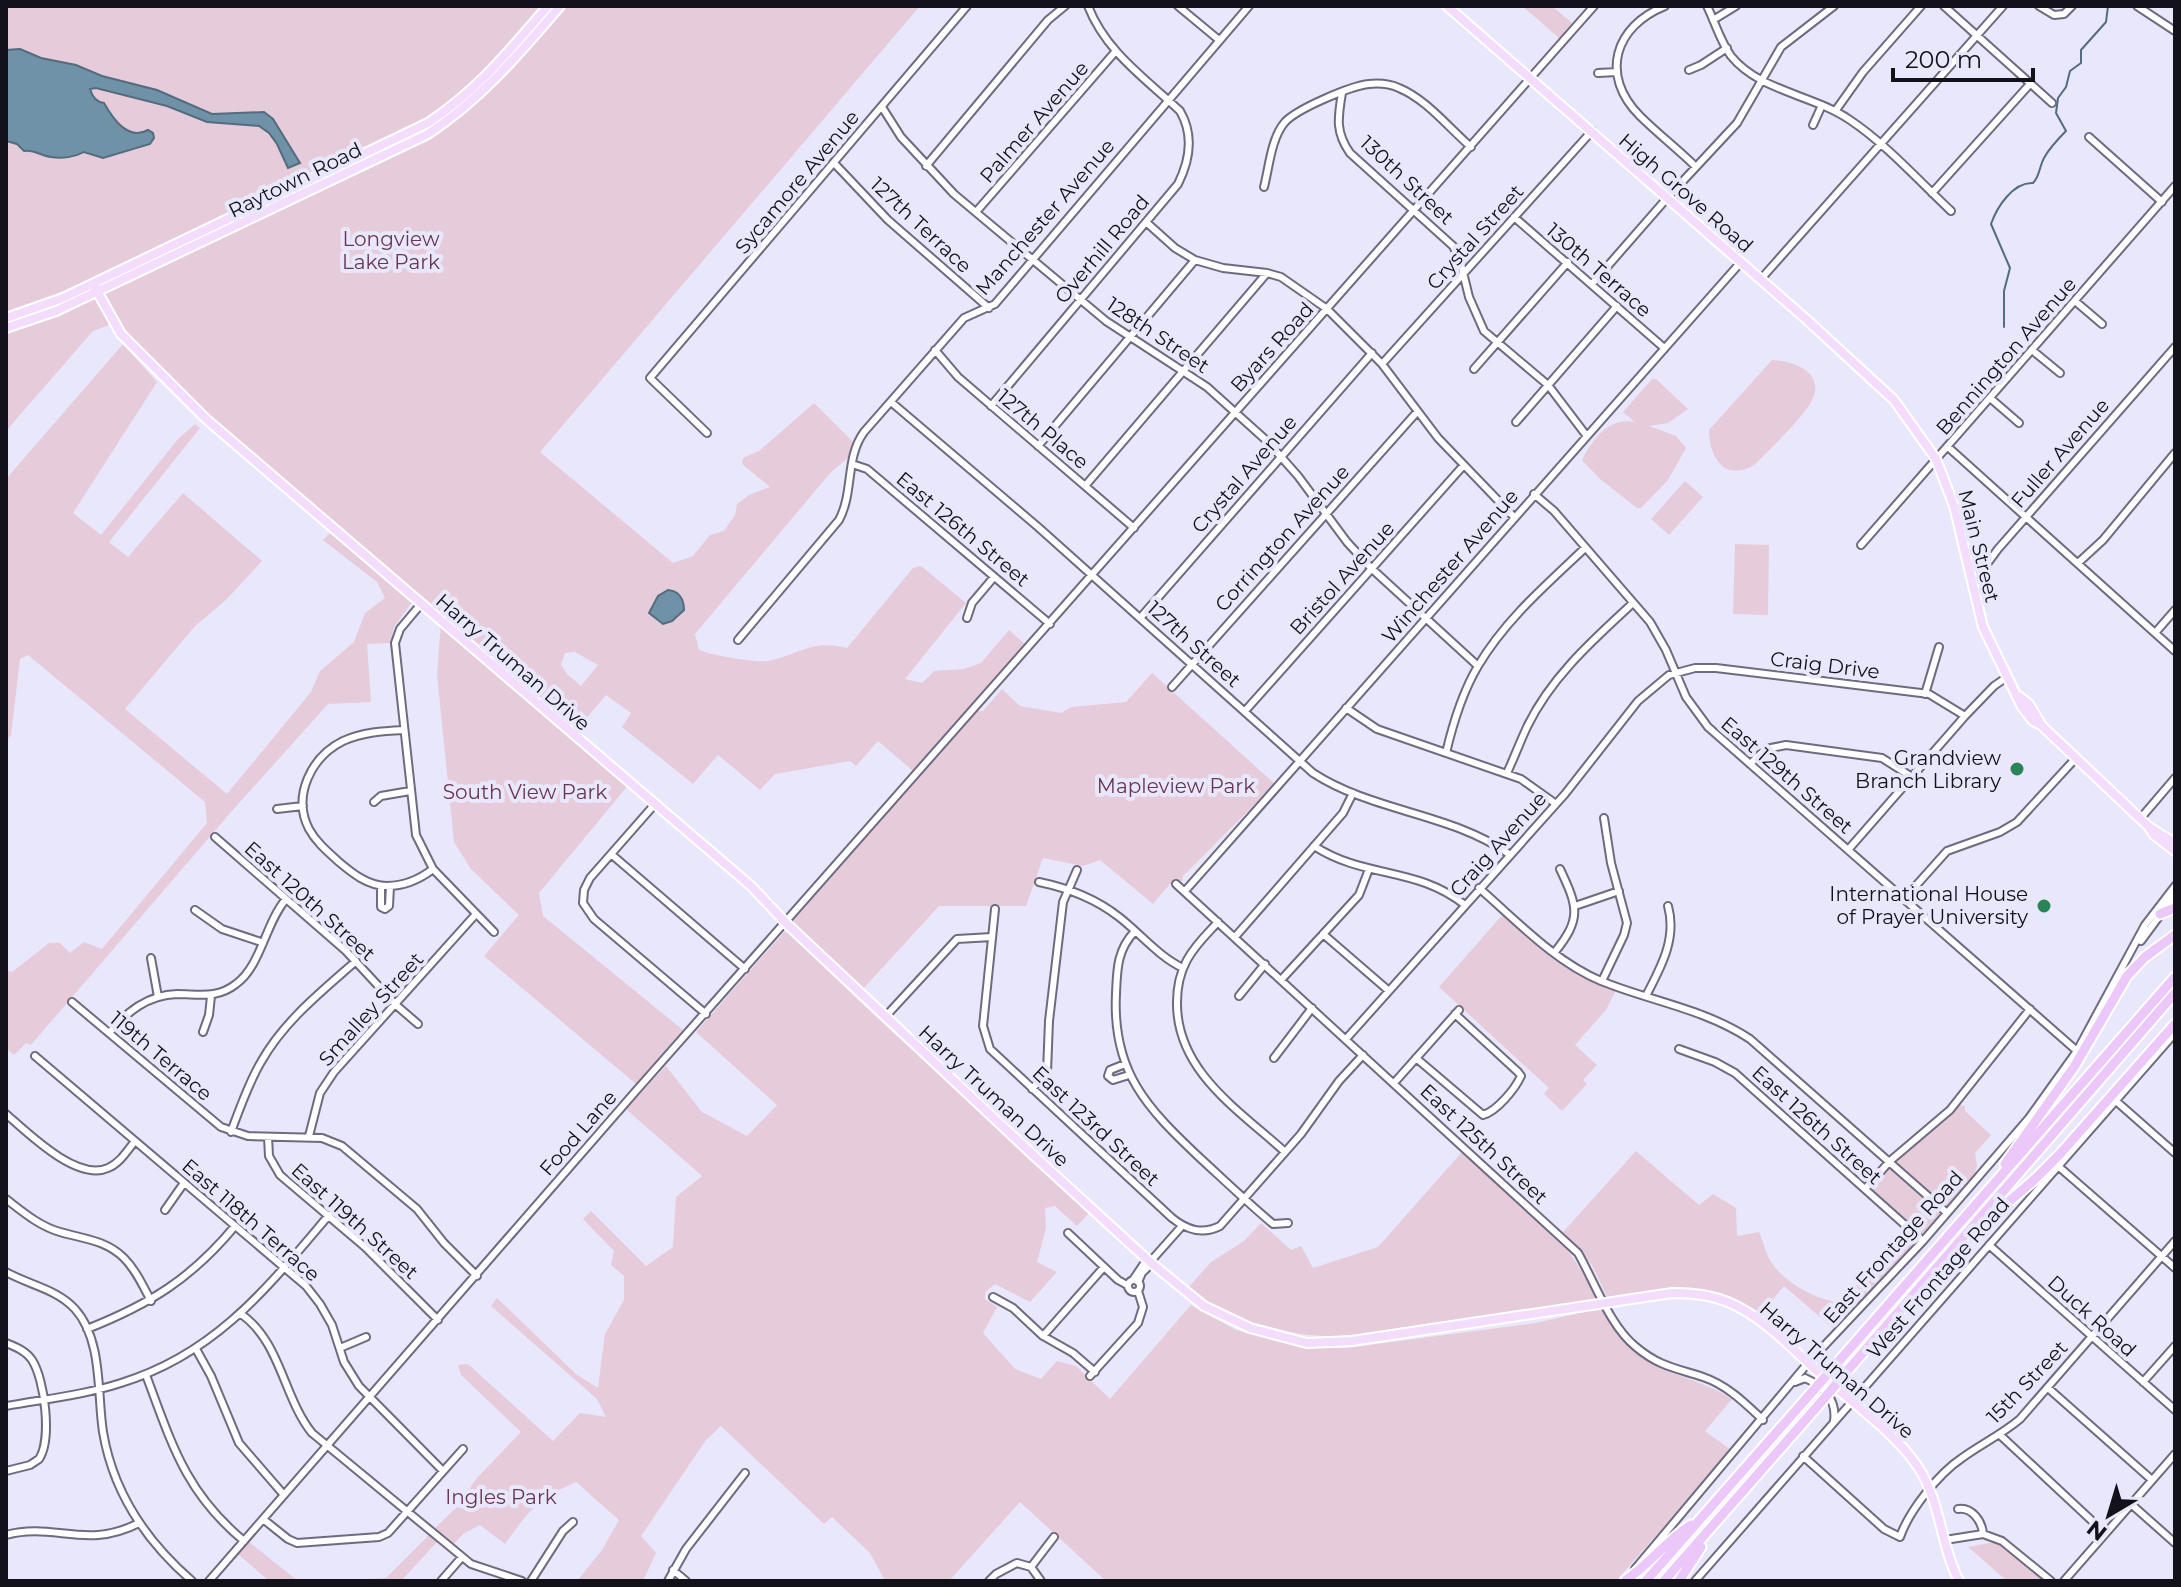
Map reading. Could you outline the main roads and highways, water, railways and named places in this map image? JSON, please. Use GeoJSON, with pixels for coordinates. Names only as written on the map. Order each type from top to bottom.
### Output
{"type":"FeatureCollection","features":[{"type":"Feature","properties":{"kind":"highway"},"geometry":{"type":"LineString","coordinates":[[2160,914],[2175,908]]}},
{"type":"Feature","properties":{"kind":"highway"},"geometry":{"type":"LineString","coordinates":[[1986,1194],[2074,1067],[2127,976],[2145,957],[2175,935]]}},
{"type":"Feature","properties":{"kind":"highway"},"geometry":{"type":"LineString","coordinates":[[1646,1581],[2175,977]]}},
{"type":"Feature","properties":{"kind":"highway"},"geometry":{"type":"LineString","coordinates":[[1664,1581],[2175,993]]}},
{"type":"Feature","properties":{"kind":"highway"},"geometry":{"type":"LineString","coordinates":[[1954,1246],[1963,1243],[2048,1167],[2175,1024]]}},
{"type":"Feature","properties":{"kind":"highway"},"geometry":{"type":"LineString","coordinates":[[1625,1580],[1638,1572],[1679,1533],[1701,1519]]}},
{"type":"Feature","properties":{"kind":"highway"},"geometry":{"type":"LineString","coordinates":[[1679,1581],[1716,1522]]}},
{"type":"Feature","properties":{"kind":"main road","name":"Raytown Road"},"geometry":{"type":"LineString","coordinates":[[6,328],[56,311],[96,288],[428,123],[483,81],[548,6]]}},
{"type":"Feature","properties":{"kind":"main road","name":"Raytown Road"},"geometry":{"type":"LineString","coordinates":[[6,318],[96,288],[428,134],[485,91],[560,6]]}},
{"type":"Feature","properties":{"kind":"main road","name":"High Grove Road"},"geometry":{"type":"LineString","coordinates":[[1447,6],[1761,279],[1877,382],[1900,408]]}},
{"type":"Feature","properties":{"kind":"main road","name":"Harry Truman Drive"},"geometry":{"type":"LineString","coordinates":[[96,288],[121,334],[188,403],[751,886],[786,923],[1150,1261],[1204,1306],[1250,1328],[1307,1343],[1352,1341],[1672,1293],[1717,1298],[1752,1315],[1903,1448],[1931,1490],[1959,1581]]}},
{"type":"Feature","properties":{"kind":"main road","name":"Main Street"},"geometry":{"type":"LineString","coordinates":[[1900,408],[1936,459],[1954,506],[1983,627],[2022,707],[2033,721],[2041,725],[2140,819],[2175,843]]}},
{"type":"Feature","properties":{"kind":"main road","name":"Main Street"},"geometry":{"type":"LineString","coordinates":[[2149,827],[2154,835],[2175,851]]}},
{"type":"Feature","properties":{"kind":"water"},"geometry":{"type":"Polygon","coordinates":[[[20,49],[41,58],[76,65],[102,76],[157,90],[212,114],[264,112],[273,119],[300,163],[288,168],[277,144],[259,126],[207,122],[167,106],[96,88],[90,89],[93,96],[104,103],[122,127],[134,133],[148,130],[153,133],[150,144],[103,158],[84,152],[60,158],[24,151],[17,144],[6,141],[6,50],[20,49]]]}},
{"type":"Feature","properties":{"kind":"water"},"geometry":{"type":"Polygon","coordinates":[[[668,590],[680,596],[684,610],[672,621],[663,624],[649,613],[658,596],[668,590]]]}},
{"type":"Feature","properties":{"kind":"waterway"},"geometry":{"type":"LineString","coordinates":[[2004,327],[2004,291],[2010,268],[1991,224],[1997,210],[2013,191],[2033,183],[2046,154],[2066,131],[2056,113],[2058,98],[2066,87],[2070,71],[2081,63],[2081,50],[2106,22],[2108,6]]}},
{"type":"Feature","properties":{"kind":"place","name":"Grandview Branch Library"},"geometry":{"type":"Point","coordinates":[2017,769]}},
{"type":"Feature","properties":{"kind":"place","name":"International House of Prayer University"},"geometry":{"type":"Point","coordinates":[2044,906]}},
{"type":"Feature","properties":{"kind":"park label","name":"Longview Lake Park"},"geometry":{"type":"Point","coordinates":[391,250]}},
{"type":"Feature","properties":{"kind":"park label","name":"Mapleview Park"},"geometry":{"type":"Point","coordinates":[1176,786]}},
{"type":"Feature","properties":{"kind":"park label","name":"South View Park"},"geometry":{"type":"Point","coordinates":[525,792]}},
{"type":"Feature","properties":{"kind":"park label","name":"Ingles Park"},"geometry":{"type":"Point","coordinates":[501,1497]}}]}
